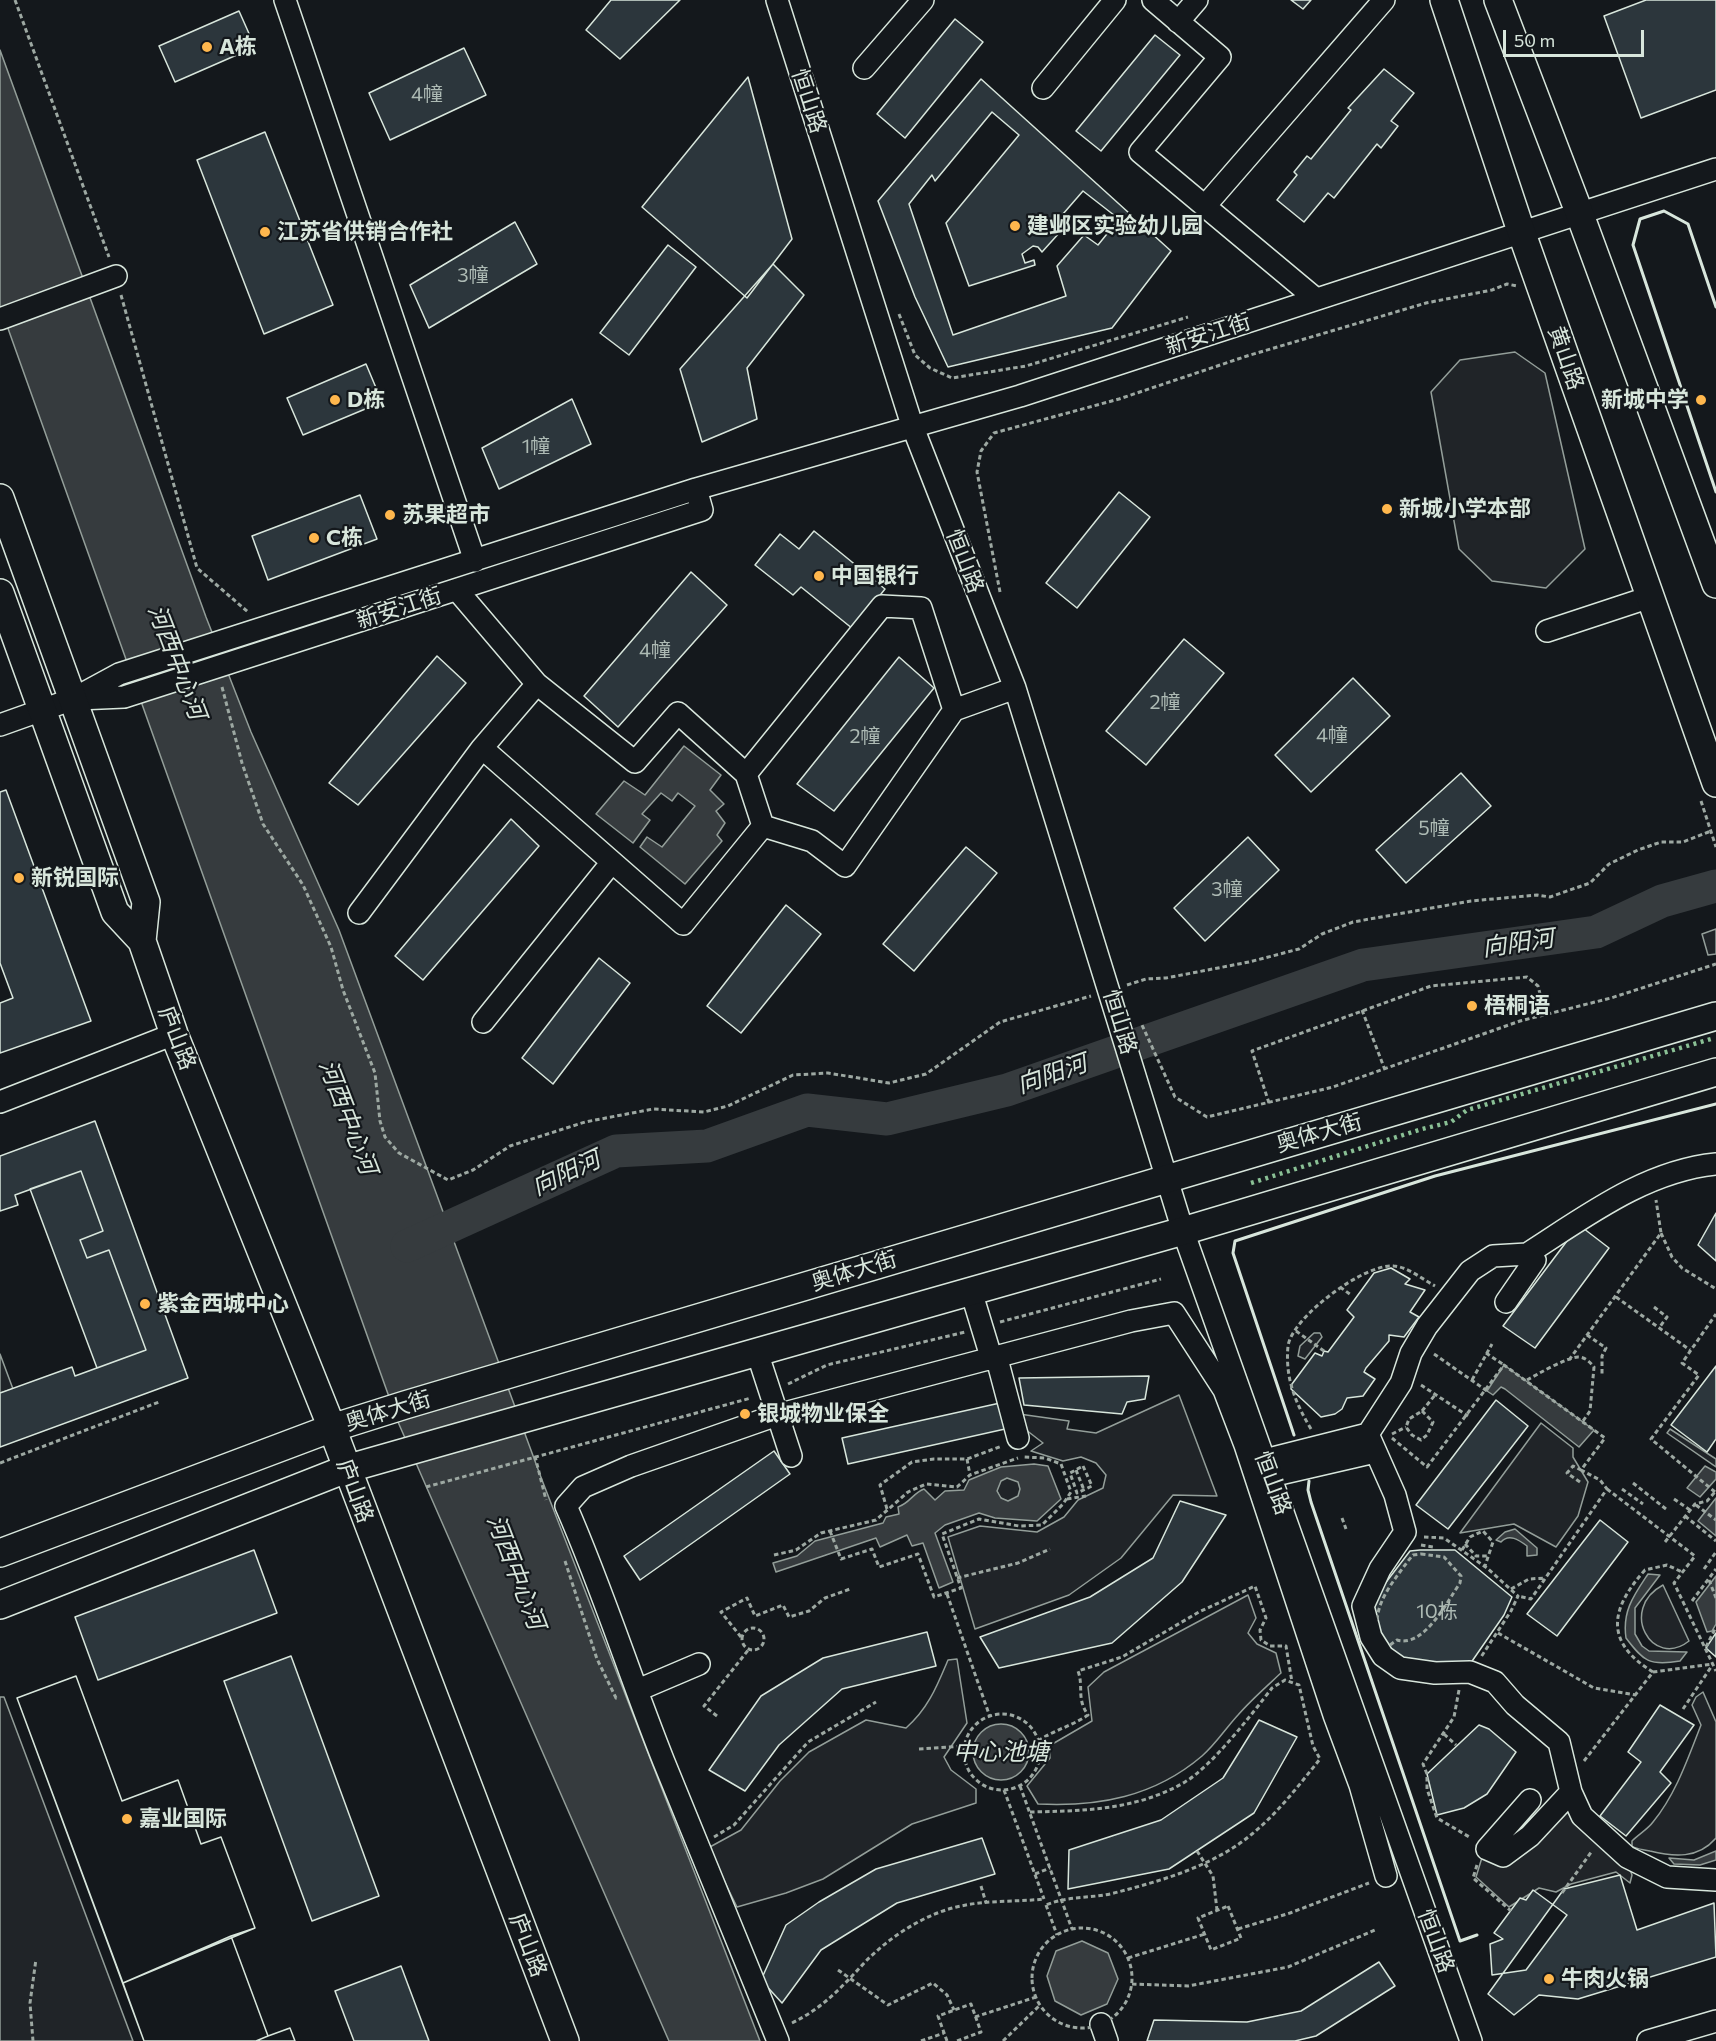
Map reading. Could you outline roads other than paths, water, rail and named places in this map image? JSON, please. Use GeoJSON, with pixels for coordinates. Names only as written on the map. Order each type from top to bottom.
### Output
{"type":"FeatureCollection","features":[{"type":"Feature","properties":{"kind":"main road","name":"黄山路"},"geometry":{"type":"LineString","coordinates":[[1444,0],[1521,231],[1650,597],[1708,791]]}},
{"type":"Feature","properties":{"kind":"main road"},"geometry":{"type":"LineString","coordinates":[[1498,0],[1716,584]]}},
{"type":"Feature","properties":{"kind":"main road","name":"庐山路"},"geometry":{"type":"LineString","coordinates":[[0,498],[146,902],[142,941]]}},
{"type":"Feature","properties":{"kind":"main road","name":"庐山路"},"geometry":{"type":"LineString","coordinates":[[0,593],[115,912],[142,941],[174,1034],[332,1428],[565,2041]]}},
{"type":"Feature","properties":{"kind":"main road","name":"奥体大街"},"geometry":{"type":"LineString","coordinates":[[0,1553],[332,1428],[405,1405],[1716,1016]]}},
{"type":"Feature","properties":{"kind":"main road","name":"奥体大街"},"geometry":{"type":"LineString","coordinates":[[0,1605],[346,1469],[1183,1231],[1716,1072]]}},
{"type":"Feature","properties":{"kind":"street"},"geometry":{"type":"LineString","coordinates":[[285,0],[475,561]]}},
{"type":"Feature","properties":{"kind":"street","name":"恒山路"},"geometry":{"type":"LineString","coordinates":[[777,0],[912,425],[1015,688],[1123,987],[1168,1178],[1183,1231],[1471,2041]]}},
{"type":"Feature","properties":{"kind":"street"},"geometry":{"type":"LineString","coordinates":[[864,68],[923,0]]}},
{"type":"Feature","properties":{"kind":"street"},"geometry":{"type":"LineString","coordinates":[[1042,88],[1115,0]]}},
{"type":"Feature","properties":{"kind":"street"},"geometry":{"type":"LineString","coordinates":[[1153,0],[1220,57],[1140,152],[1316,299]]}},
{"type":"Feature","properties":{"kind":"street"},"geometry":{"type":"LineString","coordinates":[[1178,22],[1197,0]]}},
{"type":"Feature","properties":{"kind":"street"},"geometry":{"type":"LineString","coordinates":[[1205,206],[1384,0]]}},
{"type":"Feature","properties":{"kind":"street","name":"新安江街"},"geometry":{"type":"LineString","coordinates":[[0,725],[73,699],[119,674],[696,489],[912,425],[1020,396],[1716,169]]}},
{"type":"Feature","properties":{"kind":"street"},"geometry":{"type":"LineString","coordinates":[[2,318],[116,276]]}},
{"type":"Feature","properties":{"kind":"street","name":"新安江街"},"geometry":{"type":"LineString","coordinates":[[73,699],[124,697],[702,510],[696,489]]}},
{"type":"Feature","properties":{"kind":"street"},"geometry":{"type":"LineString","coordinates":[[457,590],[537,684],[635,762],[678,713],[746,774],[763,826]]}},
{"type":"Feature","properties":{"kind":"street"},"geometry":{"type":"LineString","coordinates":[[1547,631],[1650,597]]}},
{"type":"Feature","properties":{"kind":"street"},"geometry":{"type":"LineString","coordinates":[[746,774],[882,606],[921,608],[954,710]]}},
{"type":"Feature","properties":{"kind":"street"},"geometry":{"type":"LineString","coordinates":[[360,914],[482,748],[537,684]]}},
{"type":"Feature","properties":{"kind":"street"},"geometry":{"type":"LineString","coordinates":[[763,826],[812,840],[845,866],[954,710],[1015,688]]}},
{"type":"Feature","properties":{"kind":"street"},"geometry":{"type":"LineString","coordinates":[[482,748],[683,924],[763,826]]}},
{"type":"Feature","properties":{"kind":"street"},"geometry":{"type":"LineString","coordinates":[[483,1022],[612,862]]}},
{"type":"Feature","properties":{"kind":"street"},"geometry":{"type":"LineString","coordinates":[[0,1102],[174,1034]]}},
{"type":"Feature","properties":{"kind":"street"},"geometry":{"type":"LineString","coordinates":[[1716,1164],[1697,1166],[1651,1182],[1594,1209],[1527,1254],[1493,1257],[1470,1271],[1448,1297],[1417,1343],[1371,1443],[1395,1495],[1405,1532],[1380,1569],[1363,1606],[1371,1637],[1383,1656],[1400,1668],[1435,1673],[1470,1672],[1495,1682],[1515,1705],[1559,1742],[1563,1768],[1582,1816],[1627,1857],[1667,1877],[1716,1880]]}},
{"type":"Feature","properties":{"kind":"street"},"geometry":{"type":"LineString","coordinates":[[1506,1302],[1535,1260],[1527,1254]]}},
{"type":"Feature","properties":{"kind":"street"},"geometry":{"type":"LineString","coordinates":[[971,1291],[995,1360],[1018,1438]]}},
{"type":"Feature","properties":{"kind":"street"},"geometry":{"type":"LineString","coordinates":[[776,2035],[664,1761],[590,1561],[566,1506],[582,1486],[631,1466],[777,1415],[995,1360],[1131,1321],[1174,1313],[1224,1390],[1245,1445],[1327,1694],[1360,1785],[1386,1876]]}},
{"type":"Feature","properties":{"kind":"street"},"geometry":{"type":"LineString","coordinates":[[757,1352],[791,1456]]}},
{"type":"Feature","properties":{"kind":"street"},"geometry":{"type":"LineString","coordinates":[[1268,1468],[1371,1443]]}},
{"type":"Feature","properties":{"kind":"street"},"geometry":{"type":"LineString","coordinates":[[1268,1468],[1319,1446],[1371,1443]]}},
{"type":"Feature","properties":{"kind":"street"},"geometry":{"type":"LineString","coordinates":[[638,1690],[699,1664]]}},
{"type":"Feature","properties":{"kind":"street"},"geometry":{"type":"LineString","coordinates":[[1530,1800],[1485,1848],[1503,1856],[1530,1836],[1571,1785]]}},
{"type":"Feature","properties":{"kind":"street"},"geometry":{"type":"LineString","coordinates":[[1648,2041],[1716,2021]]}},
{"type":"Feature","properties":{"kind":"water","name":"河西中心河"},"geometry":{"type":"Polygon","coordinates":[[[0,50],[206,617],[251,732],[339,930],[542,1480],[760,2041],[669,2041],[398,1422],[0,306],[0,50]]]}},
{"type":"Feature","properties":{"kind":"water"},"geometry":{"type":"Polygon","coordinates":[[[684,746],[721,775],[710,790],[724,804],[716,811],[725,823],[717,835],[722,841],[685,884],[640,847],[647,837],[662,847],[695,806],[678,793],[672,801],[661,793],[642,814],[650,820],[633,843],[596,814],[624,781],[645,795],[684,746]]]}},
{"type":"Feature","properties":{"kind":"water"},"geometry":{"type":"Polygon","coordinates":[[[1504,1365],[1594,1430],[1579,1447],[1505,1389],[1501,1387],[1493,1395],[1487,1391],[1504,1365]]]}},
{"type":"Feature","properties":{"kind":"water"},"geometry":{"type":"Polygon","coordinates":[[[1034,1464],[1048,1466],[1061,1499],[1037,1521],[995,1518],[979,1513],[945,1525],[935,1533],[953,1582],[939,1588],[923,1543],[912,1546],[907,1535],[880,1547],[876,1538],[776,1572],[773,1563],[797,1556],[815,1541],[883,1523],[886,1517],[899,1514],[898,1507],[924,1489],[935,1500],[945,1491],[964,1490],[969,1480],[1001,1467],[1034,1464]],[[1007,1478],[1001,1481],[997,1491],[1001,1498],[1008,1501],[1018,1496],[1020,1489],[1018,1482],[1007,1478]]]}},
{"type":"Feature","properties":{"kind":"water"},"geometry":{"type":"Polygon","coordinates":[[[1705,1466],[1716,1472],[1716,1479],[1700,1497],[1687,1488],[1705,1466]]]}},
{"type":"Feature","properties":{"kind":"water"},"geometry":{"type":"Polygon","coordinates":[[[1716,1498],[1716,1536],[1698,1521],[1716,1498]]]}},
{"type":"Feature","properties":{"kind":"water"},"geometry":{"type":"Polygon","coordinates":[[[1515,1529],[1537,1548],[1537,1555],[1527,1556],[1527,1546],[1514,1538],[1507,1538],[1501,1542],[1496,1540],[1505,1532],[1515,1529]]]}},
{"type":"Feature","properties":{"kind":"water"},"geometry":{"type":"Polygon","coordinates":[[[1648,1574],[1660,1575],[1635,1608],[1635,1634],[1642,1646],[1649,1651],[1687,1652],[1680,1661],[1661,1663],[1648,1660],[1626,1638],[1628,1611],[1634,1596],[1648,1574]]]}},
{"type":"Feature","properties":{"kind":"water"},"geometry":{"type":"Polygon","coordinates":[[[1716,1576],[1716,1624],[1712,1631],[1707,1632],[1696,1602],[1716,1576]]]}},
{"type":"Feature","properties":{"kind":"water","name":"中心池塘"},"geometry":{"type":"Polygon","coordinates":[[[1001,1724],[1012,1726],[1021,1732],[1027,1741],[1029,1752],[1027,1763],[1021,1772],[1012,1778],[1001,1780],[990,1778],[981,1772],[975,1763],[973,1752],[975,1741],[981,1732],[990,1726],[1001,1724]]]}},
{"type":"Feature","properties":{"kind":"water"},"geometry":{"type":"Polygon","coordinates":[[[1716,1851],[1716,1860],[1700,1865],[1674,1864],[1669,1858],[1694,1860],[1716,1851]]]}},
{"type":"Feature","properties":{"kind":"water"},"geometry":{"type":"Polygon","coordinates":[[[1082,1941],[1108,1953],[1118,1979],[1107,2004],[1081,2015],[1055,2001],[1047,1976],[1056,1951],[1082,1941]]]}},
{"type":"Feature","properties":{"kind":"waterway","name":"向阳河"},"geometry":{"type":"LineString","coordinates":[[407,1246],[616,1151],[707,1146],[807,1110],[887,1119],[1007,1090],[1363,965],[1596,932],[1662,901],[1716,886]]}},
{"type":"Feature","properties":{"kind":"place","name":"A栋"},"geometry":{"type":"Point","coordinates":[207,47]}},
{"type":"Feature","properties":{"kind":"place","name":"建邺区实验幼儿园"},"geometry":{"type":"Point","coordinates":[1015,226]}},
{"type":"Feature","properties":{"kind":"place","name":"江苏省供销合作社"},"geometry":{"type":"Point","coordinates":[265,232]}},
{"type":"Feature","properties":{"kind":"place","name":"D栋"},"geometry":{"type":"Point","coordinates":[335,400]}},
{"type":"Feature","properties":{"kind":"place","name":"新城中学"},"geometry":{"type":"Point","coordinates":[1701,400]}},
{"type":"Feature","properties":{"kind":"place","name":"新城小学本部"},"geometry":{"type":"Point","coordinates":[1387,509]}},
{"type":"Feature","properties":{"kind":"place","name":"苏果超市"},"geometry":{"type":"Point","coordinates":[390,515]}},
{"type":"Feature","properties":{"kind":"place","name":"C栋"},"geometry":{"type":"Point","coordinates":[314,538]}},
{"type":"Feature","properties":{"kind":"place","name":"中国银行"},"geometry":{"type":"Point","coordinates":[819,576]}},
{"type":"Feature","properties":{"kind":"place","name":"新锐国际"},"geometry":{"type":"Point","coordinates":[19,878]}},
{"type":"Feature","properties":{"kind":"place","name":"梧桐语"},"geometry":{"type":"Point","coordinates":[1472,1006]}},
{"type":"Feature","properties":{"kind":"place","name":"紫金西城中心"},"geometry":{"type":"Point","coordinates":[145,1304]}},
{"type":"Feature","properties":{"kind":"place","name":"银城物业保全"},"geometry":{"type":"Point","coordinates":[745,1414]}},
{"type":"Feature","properties":{"kind":"place","name":"嘉业国际"},"geometry":{"type":"Point","coordinates":[127,1819]}},
{"type":"Feature","properties":{"kind":"place","name":"牛肉火锅"},"geometry":{"type":"Point","coordinates":[1549,1979]}}]}
